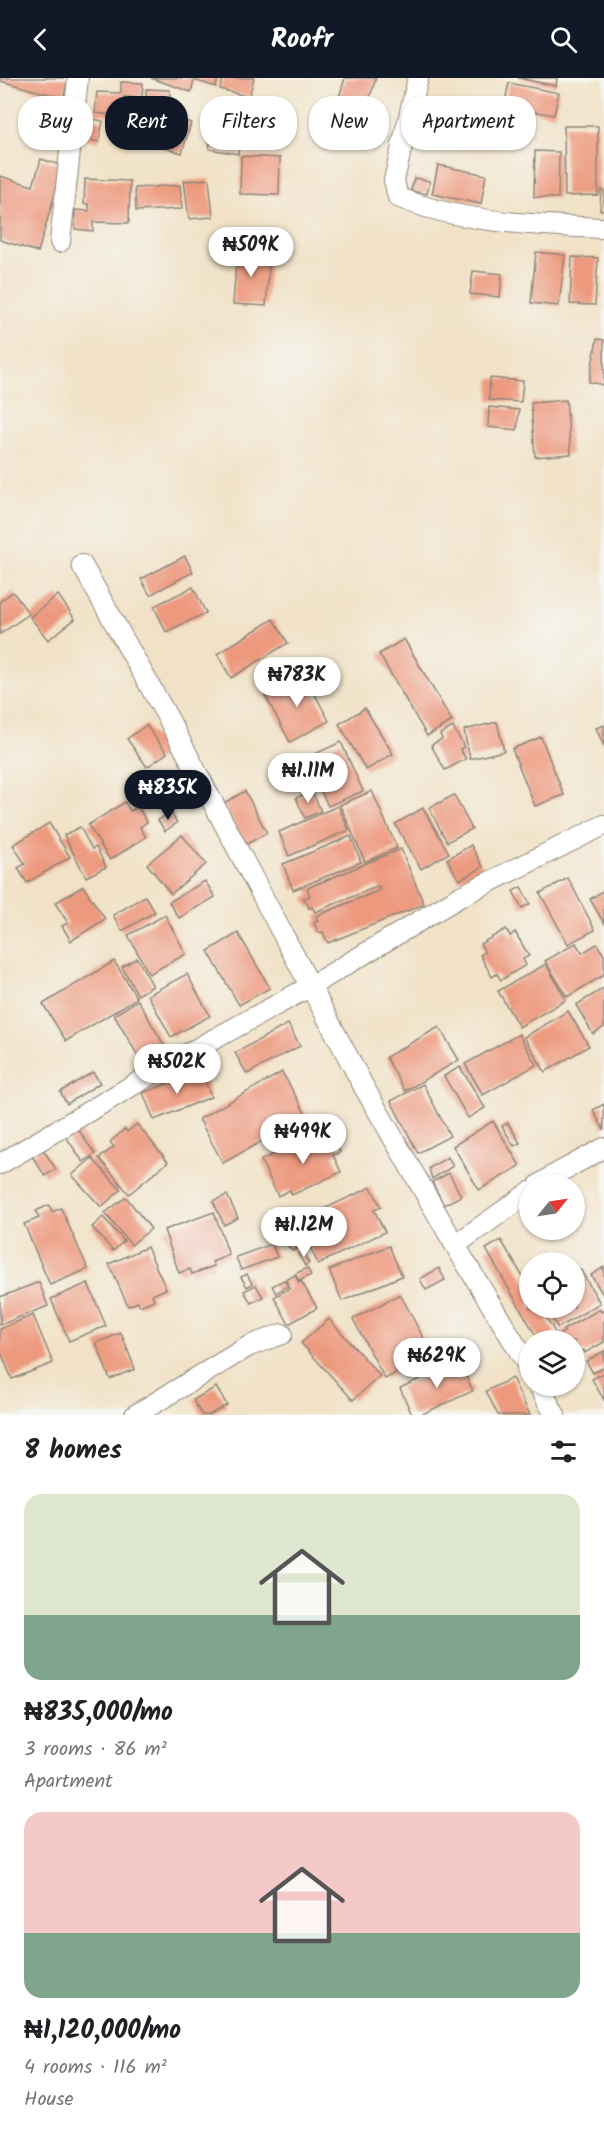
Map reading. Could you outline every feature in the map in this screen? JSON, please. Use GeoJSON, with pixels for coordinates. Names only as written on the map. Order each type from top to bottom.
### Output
{"type":"FeatureCollection","features":[{"type":"Feature","properties":{"kind":"street"},"geometry":{"type":"LineString","coordinates":[[60,242],[78,78]]}},
{"type":"Feature","properties":{"kind":"street"},"geometry":{"type":"LineString","coordinates":[[418,78],[394,180],[398,197],[423,208],[522,224],[604,228]]}},
{"type":"Feature","properties":{"kind":"street"},"geometry":{"type":"LineString","coordinates":[[82,566],[169,720],[365,1089],[519,1351]]}},
{"type":"Feature","properties":{"kind":"street"},"geometry":{"type":"LineString","coordinates":[[0,1164],[167,1065],[309,987],[461,896],[604,825]]}},
{"type":"Feature","properties":{"kind":"street"},"geometry":{"type":"LineString","coordinates":[[554,1174],[604,1148]]}},
{"type":"Feature","properties":{"kind":"street"},"geometry":{"type":"LineString","coordinates":[[455,1245],[519,1200]]}},
{"type":"Feature","properties":{"kind":"street"},"geometry":{"type":"LineString","coordinates":[[135,1415],[249,1346],[282,1334]]}},
{"type":"Feature","properties":{"kind":"street"},"geometry":{"type":"LineString","coordinates":[[545,1396],[555,1415]]}},
{"type":"Feature","properties":{"kind":"building"},"geometry":{"type":"Polygon","coordinates":[[[0,78],[69,78],[64,96],[56,96],[0,81],[0,78]]]}},
{"type":"Feature","properties":{"kind":"building"},"geometry":{"type":"Polygon","coordinates":[[[151,78],[218,78],[216,87],[194,80],[191,92],[151,78]]]}},
{"type":"Feature","properties":{"kind":"building"},"geometry":{"type":"Polygon","coordinates":[[[223,78],[254,78],[249,96],[220,89],[223,78]]]}},
{"type":"Feature","properties":{"kind":"building"},"geometry":{"type":"Polygon","coordinates":[[[345,78],[376,78],[370,96],[339,96],[345,78]]]}},
{"type":"Feature","properties":{"kind":"building"},"geometry":{"type":"Polygon","coordinates":[[[518,78],[557,78],[556,86],[518,78]]]}},
{"type":"Feature","properties":{"kind":"building"},"geometry":{"type":"Polygon","coordinates":[[[121,82],[143,83],[142,96],[105,96],[105,114],[95,113],[97,92],[121,93],[121,82]]]}},
{"type":"Feature","properties":{"kind":"building"},"geometry":{"type":"Polygon","coordinates":[[[509,83],[559,93],[554,115],[536,112],[536,96],[506,96],[509,83]]]}},
{"type":"Feature","properties":{"kind":"building"},"geometry":{"type":"Polygon","coordinates":[[[146,89],[170,90],[170,96],[146,96],[146,89]]]}},
{"type":"Feature","properties":{"kind":"building"},"geometry":{"type":"Polygon","coordinates":[[[93,119],[103,121],[99,142],[93,140],[93,119]]]}},
{"type":"Feature","properties":{"kind":"building"},"geometry":{"type":"Polygon","coordinates":[[[564,126],[598,126],[598,195],[565,196],[564,126]]]}},
{"type":"Feature","properties":{"kind":"building"},"geometry":{"type":"Polygon","coordinates":[[[215,150],[238,150],[238,154],[215,150]]]}},
{"type":"Feature","properties":{"kind":"building"},"geometry":{"type":"Polygon","coordinates":[[[535,151],[559,152],[558,198],[534,197],[535,151]]]}},
{"type":"Feature","properties":{"kind":"building"},"geometry":{"type":"Polygon","coordinates":[[[241,156],[280,158],[279,195],[240,194],[241,156]]]}},
{"type":"Feature","properties":{"kind":"building"},"geometry":{"type":"Polygon","coordinates":[[[41,159],[63,166],[38,252],[0,240],[0,176],[33,186],[41,159]]]}},
{"type":"Feature","properties":{"kind":"building"},"geometry":{"type":"Polygon","coordinates":[[[438,165],[486,175],[481,204],[432,194],[438,165]]]}},
{"type":"Feature","properties":{"kind":"building"},"geometry":{"type":"Polygon","coordinates":[[[414,178],[430,181],[427,194],[411,191],[414,178]]]}},
{"type":"Feature","properties":{"kind":"building"},"geometry":{"type":"Polygon","coordinates":[[[85,179],[130,181],[129,223],[93,222],[93,231],[75,229],[75,210],[89,211],[89,204],[84,204],[85,179]]]}},
{"type":"Feature","properties":{"kind":"building"},"geometry":{"type":"Polygon","coordinates":[[[209,179],[213,217],[189,219],[184,181],[209,179]]]}},
{"type":"Feature","properties":{"kind":"building"},"geometry":{"type":"Polygon","coordinates":[[[180,185],[182,209],[136,211],[135,188],[180,185]]]}},
{"type":"Feature","properties":{"kind":"building"},"geometry":{"type":"Polygon","coordinates":[[[601,189],[604,190],[604,210],[600,210],[601,189]]]}},
{"type":"Feature","properties":{"kind":"building"},"geometry":{"type":"Polygon","coordinates":[[[237,250],[270,253],[266,306],[233,304],[237,250]]]}},
{"type":"Feature","properties":{"kind":"building"},"geometry":{"type":"Polygon","coordinates":[[[536,252],[565,255],[559,306],[531,303],[536,252]]]}},
{"type":"Feature","properties":{"kind":"building"},"geometry":{"type":"Polygon","coordinates":[[[572,257],[598,258],[595,305],[570,304],[572,257]]]}},
{"type":"Feature","properties":{"kind":"building"},"geometry":{"type":"Polygon","coordinates":[[[473,271],[502,274],[500,297],[470,294],[473,271]]]}},
{"type":"Feature","properties":{"kind":"building"},"geometry":{"type":"Polygon","coordinates":[[[597,339],[604,340],[604,385],[589,382],[597,339]]]}},
{"type":"Feature","properties":{"kind":"building"},"geometry":{"type":"Polygon","coordinates":[[[490,378],[523,381],[521,402],[489,400],[490,378]]]}},
{"type":"Feature","properties":{"kind":"building"},"geometry":{"type":"Polygon","coordinates":[[[566,400],[571,454],[535,457],[531,403],[566,400]]]}},
{"type":"Feature","properties":{"kind":"building"},"geometry":{"type":"Polygon","coordinates":[[[489,407],[519,410],[517,430],[488,427],[489,407]]]}},
{"type":"Feature","properties":{"kind":"building"},"geometry":{"type":"Polygon","coordinates":[[[185,556],[193,572],[150,595],[141,579],[185,556]]]}},
{"type":"Feature","properties":{"kind":"building"},"geometry":{"type":"Polygon","coordinates":[[[193,587],[206,613],[166,632],[154,606],[193,587]]]}},
{"type":"Feature","properties":{"kind":"building"},"geometry":{"type":"Polygon","coordinates":[[[13,592],[29,614],[0,634],[0,601],[13,592]]]}},
{"type":"Feature","properties":{"kind":"building"},"geometry":{"type":"Polygon","coordinates":[[[58,595],[75,619],[48,640],[30,617],[58,595]]]}},
{"type":"Feature","properties":{"kind":"building"},"geometry":{"type":"Polygon","coordinates":[[[273,619],[288,643],[231,678],[217,654],[273,619]]]}},
{"type":"Feature","properties":{"kind":"building"},"geometry":{"type":"Polygon","coordinates":[[[404,639],[452,721],[427,736],[379,654],[404,639]]]}},
{"type":"Feature","properties":{"kind":"building"},"geometry":{"type":"Polygon","coordinates":[[[304,674],[329,721],[290,742],[265,695],[304,674]]]}},
{"type":"Feature","properties":{"kind":"building"},"geometry":{"type":"Polygon","coordinates":[[[365,708],[393,754],[366,770],[339,724],[365,708]]]}},
{"type":"Feature","properties":{"kind":"building"},"geometry":{"type":"Polygon","coordinates":[[[497,722],[504,751],[470,759],[464,730],[497,722]]]}},
{"type":"Feature","properties":{"kind":"building"},"geometry":{"type":"Polygon","coordinates":[[[146,725],[167,753],[147,767],[127,739],[146,725]]]}},
{"type":"Feature","properties":{"kind":"building"},"geometry":{"type":"Polygon","coordinates":[[[604,725],[604,746],[596,728],[604,725]]]}},
{"type":"Feature","properties":{"kind":"building"},"geometry":{"type":"Polygon","coordinates":[[[453,727],[464,747],[460,749],[466,759],[445,770],[431,745],[442,739],[440,734],[453,727]]]}},
{"type":"Feature","properties":{"kind":"building"},"geometry":{"type":"Polygon","coordinates":[[[541,737],[564,795],[535,806],[512,749],[541,737]]]}},
{"type":"Feature","properties":{"kind":"building"},"geometry":{"type":"Polygon","coordinates":[[[341,742],[363,791],[328,806],[306,758],[341,742]]]}},
{"type":"Feature","properties":{"kind":"building"},"geometry":{"type":"Polygon","coordinates":[[[245,791],[267,833],[245,845],[222,804],[245,791]]]}},
{"type":"Feature","properties":{"kind":"building"},"geometry":{"type":"Polygon","coordinates":[[[312,791],[321,811],[305,818],[296,798],[312,791]]]}},
{"type":"Feature","properties":{"kind":"building"},"geometry":{"type":"Polygon","coordinates":[[[372,791],[397,848],[365,862],[340,805],[372,791]]]}},
{"type":"Feature","properties":{"kind":"building"},"geometry":{"type":"Polygon","coordinates":[[[454,795],[472,829],[447,842],[429,808],[454,795]]]}},
{"type":"Feature","properties":{"kind":"building"},"geometry":{"type":"Polygon","coordinates":[[[125,802],[130,811],[138,807],[147,822],[140,827],[146,837],[110,860],[88,825],[125,802]]]}},
{"type":"Feature","properties":{"kind":"building"},"geometry":{"type":"Polygon","coordinates":[[[338,806],[349,830],[289,856],[279,832],[338,806]]]}},
{"type":"Feature","properties":{"kind":"building"},"geometry":{"type":"Polygon","coordinates":[[[423,808],[449,853],[421,869],[395,824],[423,808]]]}},
{"type":"Feature","properties":{"kind":"building"},"geometry":{"type":"Polygon","coordinates":[[[171,812],[177,823],[165,831],[158,820],[171,812]]]}},
{"type":"Feature","properties":{"kind":"building"},"geometry":{"type":"Polygon","coordinates":[[[49,823],[70,857],[27,883],[18,868],[25,864],[13,845],[49,823]]]}},
{"type":"Feature","properties":{"kind":"building"},"geometry":{"type":"Polygon","coordinates":[[[80,827],[92,849],[96,847],[106,867],[86,877],[64,835],[80,827]]]}},
{"type":"Feature","properties":{"kind":"building"},"geometry":{"type":"Polygon","coordinates":[[[182,835],[206,864],[171,894],[147,864],[182,835]]]}},
{"type":"Feature","properties":{"kind":"building"},"geometry":{"type":"Polygon","coordinates":[[[351,836],[361,862],[293,890],[283,864],[351,836]]]}},
{"type":"Feature","properties":{"kind":"building"},"geometry":{"type":"Polygon","coordinates":[[[471,845],[483,867],[459,880],[447,859],[471,845]]]}},
{"type":"Feature","properties":{"kind":"building"},"geometry":{"type":"Polygon","coordinates":[[[401,849],[424,904],[328,943],[323,932],[319,933],[314,923],[318,921],[316,916],[380,890],[378,886],[315,912],[312,907],[309,908],[304,898],[310,896],[307,888],[401,849]]]}},
{"type":"Feature","properties":{"kind":"building"},"geometry":{"type":"Polygon","coordinates":[[[568,878],[595,930],[568,944],[540,893],[568,878]]]}},
{"type":"Feature","properties":{"kind":"building"},"geometry":{"type":"Polygon","coordinates":[[[205,881],[215,897],[179,918],[169,902],[205,881]]]}},
{"type":"Feature","properties":{"kind":"building"},"geometry":{"type":"Polygon","coordinates":[[[83,886],[105,919],[71,941],[62,926],[68,923],[55,903],[83,886]]]}},
{"type":"Feature","properties":{"kind":"building"},"geometry":{"type":"Polygon","coordinates":[[[521,887],[530,904],[522,908],[513,891],[521,887]]]}},
{"type":"Feature","properties":{"kind":"building"},"geometry":{"type":"Polygon","coordinates":[[[604,890],[604,923],[590,899],[604,890]]]}},
{"type":"Feature","properties":{"kind":"building"},"geometry":{"type":"Polygon","coordinates":[[[145,896],[155,912],[122,931],[113,915],[145,896]]]}},
{"type":"Feature","properties":{"kind":"building"},"geometry":{"type":"Polygon","coordinates":[[[165,915],[186,954],[149,974],[128,935],[165,915]]]}},
{"type":"Feature","properties":{"kind":"building"},"geometry":{"type":"Polygon","coordinates":[[[506,929],[510,936],[515,932],[529,956],[523,959],[526,965],[501,980],[497,974],[492,977],[480,955],[485,952],[480,944],[506,929]]]}},
{"type":"Feature","properties":{"kind":"building"},"geometry":{"type":"Polygon","coordinates":[[[238,933],[270,988],[239,1005],[208,951],[238,933]]]}},
{"type":"Feature","properties":{"kind":"building"},"geometry":{"type":"Polygon","coordinates":[[[576,943],[582,953],[597,944],[604,955],[604,975],[567,997],[545,961],[576,943]]]}},
{"type":"Feature","properties":{"kind":"building"},"geometry":{"type":"Polygon","coordinates":[[[137,958],[153,986],[138,995],[122,967],[137,958]]]}},
{"type":"Feature","properties":{"kind":"building"},"geometry":{"type":"Polygon","coordinates":[[[114,961],[137,998],[66,1041],[43,1004],[114,961]]]}},
{"type":"Feature","properties":{"kind":"building"},"geometry":{"type":"Polygon","coordinates":[[[546,964],[566,1000],[519,1027],[498,991],[546,964]]]}},
{"type":"Feature","properties":{"kind":"building"},"geometry":{"type":"Polygon","coordinates":[[[187,974],[210,1016],[171,1037],[148,995],[187,974]]]}},
{"type":"Feature","properties":{"kind":"building"},"geometry":{"type":"Polygon","coordinates":[[[604,988],[604,1027],[593,1034],[576,1005],[604,988]]]}},
{"type":"Feature","properties":{"kind":"building"},"geometry":{"type":"Polygon","coordinates":[[[138,1000],[165,1047],[141,1061],[114,1015],[138,1000]]]}},
{"type":"Feature","properties":{"kind":"building"},"geometry":{"type":"Polygon","coordinates":[[[568,1011],[589,1046],[545,1072],[524,1037],[568,1011]]]}},
{"type":"Feature","properties":{"kind":"building"},"geometry":{"type":"Polygon","coordinates":[[[288,1024],[300,1046],[247,1074],[235,1053],[288,1024]]]}},
{"type":"Feature","properties":{"kind":"building"},"geometry":{"type":"Polygon","coordinates":[[[439,1027],[459,1060],[405,1091],[386,1057],[439,1027]]]}},
{"type":"Feature","properties":{"kind":"building"},"geometry":{"type":"Polygon","coordinates":[[[519,1034],[536,1065],[483,1095],[465,1064],[519,1034]]]}},
{"type":"Feature","properties":{"kind":"building"},"geometry":{"type":"Polygon","coordinates":[[[460,1067],[485,1108],[468,1118],[444,1076],[460,1067]]]}},
{"type":"Feature","properties":{"kind":"building"},"geometry":{"type":"Polygon","coordinates":[[[201,1070],[211,1097],[154,1120],[143,1093],[201,1070]]]}},
{"type":"Feature","properties":{"kind":"building"},"geometry":{"type":"Polygon","coordinates":[[[93,1072],[100,1083],[67,1104],[60,1092],[93,1072]]]}},
{"type":"Feature","properties":{"kind":"building"},"geometry":{"type":"Polygon","coordinates":[[[282,1072],[307,1116],[223,1163],[199,1119],[282,1072]]]}},
{"type":"Feature","properties":{"kind":"building"},"geometry":{"type":"Polygon","coordinates":[[[423,1084],[450,1136],[418,1153],[391,1101],[423,1084]]]}},
{"type":"Feature","properties":{"kind":"building"},"geometry":{"type":"Polygon","coordinates":[[[604,1104],[604,1130],[593,1110],[604,1104]]]}},
{"type":"Feature","properties":{"kind":"building"},"geometry":{"type":"Polygon","coordinates":[[[493,1121],[520,1166],[479,1190],[453,1146],[493,1121]]]}},
{"type":"Feature","properties":{"kind":"building"},"geometry":{"type":"Polygon","coordinates":[[[508,1123],[520,1143],[514,1146],[502,1126],[508,1123]]]}},
{"type":"Feature","properties":{"kind":"building"},"geometry":{"type":"Polygon","coordinates":[[[137,1124],[168,1162],[129,1194],[99,1158],[114,1147],[110,1142],[125,1129],[127,1132],[137,1124]]]}},
{"type":"Feature","properties":{"kind":"building"},"geometry":{"type":"Polygon","coordinates":[[[78,1129],[95,1154],[83,1162],[66,1137],[78,1129]]]}},
{"type":"Feature","properties":{"kind":"building"},"geometry":{"type":"Polygon","coordinates":[[[320,1133],[323,1139],[332,1135],[340,1152],[333,1155],[341,1172],[292,1195],[290,1190],[278,1196],[261,1160],[320,1133]]]}},
{"type":"Feature","properties":{"kind":"building"},"geometry":{"type":"Polygon","coordinates":[[[42,1148],[56,1169],[45,1176],[32,1156],[42,1148]]]}},
{"type":"Feature","properties":{"kind":"building"},"geometry":{"type":"Polygon","coordinates":[[[448,1157],[453,1166],[432,1179],[429,1168],[448,1157]]]}},
{"type":"Feature","properties":{"kind":"building"},"geometry":{"type":"Polygon","coordinates":[[[92,1158],[121,1190],[101,1207],[72,1175],[92,1158]]]}},
{"type":"Feature","properties":{"kind":"building"},"geometry":{"type":"Polygon","coordinates":[[[449,1173],[461,1196],[444,1205],[432,1182],[449,1173]]]}},
{"type":"Feature","properties":{"kind":"building"},"geometry":{"type":"Polygon","coordinates":[[[371,1187],[381,1207],[374,1210],[385,1232],[318,1264],[298,1221],[371,1187]]]}},
{"type":"Feature","properties":{"kind":"building"},"geometry":{"type":"Polygon","coordinates":[[[227,1195],[238,1218],[224,1225],[213,1201],[227,1195]]]}},
{"type":"Feature","properties":{"kind":"building"},"geometry":{"type":"Polygon","coordinates":[[[126,1197],[151,1229],[131,1245],[105,1213],[126,1197]]]}},
{"type":"Feature","properties":{"kind":"building"},"geometry":{"type":"Polygon","coordinates":[[[49,1205],[52,1212],[61,1208],[88,1269],[50,1285],[24,1224],[39,1218],[36,1211],[49,1205]]]}},
{"type":"Feature","properties":{"kind":"building"},"geometry":{"type":"Polygon","coordinates":[[[214,1212],[229,1255],[212,1262],[214,1266],[192,1274],[190,1269],[179,1273],[164,1230],[214,1212]]]}},
{"type":"Feature","properties":{"kind":"building"},"geometry":{"type":"Polygon","coordinates":[[[103,1217],[124,1241],[113,1251],[92,1227],[103,1217]]]}},
{"type":"Feature","properties":{"kind":"building"},"geometry":{"type":"Polygon","coordinates":[[[295,1234],[302,1246],[292,1251],[283,1241],[295,1234]]]}},
{"type":"Feature","properties":{"kind":"building"},"geometry":{"type":"Polygon","coordinates":[[[501,1240],[519,1270],[519,1306],[486,1249],[501,1240]]]}},
{"type":"Feature","properties":{"kind":"building"},"geometry":{"type":"Polygon","coordinates":[[[272,1244],[277,1257],[241,1270],[236,1257],[272,1244]]]}},
{"type":"Feature","properties":{"kind":"building"},"geometry":{"type":"Polygon","coordinates":[[[389,1246],[402,1276],[342,1301],[329,1270],[389,1246]]]}},
{"type":"Feature","properties":{"kind":"building"},"geometry":{"type":"Polygon","coordinates":[[[147,1247],[166,1289],[152,1295],[154,1300],[140,1306],[138,1302],[128,1306],[109,1264],[147,1247]]]}},
{"type":"Feature","properties":{"kind":"building"},"geometry":{"type":"Polygon","coordinates":[[[302,1251],[309,1263],[305,1266],[298,1254],[302,1251]]]}},
{"type":"Feature","properties":{"kind":"building"},"geometry":{"type":"Polygon","coordinates":[[[604,1267],[604,1296],[591,1275],[604,1267]]]}},
{"type":"Feature","properties":{"kind":"building"},"geometry":{"type":"Polygon","coordinates":[[[307,1268],[311,1275],[299,1281],[295,1274],[307,1268]]]}},
{"type":"Feature","properties":{"kind":"building"},"geometry":{"type":"Polygon","coordinates":[[[439,1268],[445,1280],[426,1290],[420,1279],[439,1268]]]}},
{"type":"Feature","properties":{"kind":"building"},"geometry":{"type":"Polygon","coordinates":[[[247,1274],[252,1284],[247,1287],[241,1277],[247,1274]]]}},
{"type":"Feature","properties":{"kind":"building"},"geometry":{"type":"Polygon","coordinates":[[[295,1275],[317,1308],[289,1324],[274,1297],[290,1288],[286,1280],[295,1275]]]}},
{"type":"Feature","properties":{"kind":"building"},"geometry":{"type":"Polygon","coordinates":[[[585,1278],[600,1303],[585,1312],[585,1278]]]}},
{"type":"Feature","properties":{"kind":"building"},"geometry":{"type":"Polygon","coordinates":[[[284,1280],[288,1286],[276,1293],[272,1286],[284,1280]]]}},
{"type":"Feature","properties":{"kind":"building"},"geometry":{"type":"Polygon","coordinates":[[[39,1282],[48,1306],[0,1325],[0,1297],[39,1282]]]}},
{"type":"Feature","properties":{"kind":"building"},"geometry":{"type":"Polygon","coordinates":[[[88,1283],[106,1326],[69,1341],[51,1299],[88,1283]]]}},
{"type":"Feature","properties":{"kind":"building"},"geometry":{"type":"Polygon","coordinates":[[[256,1285],[263,1297],[251,1303],[244,1291],[256,1285]]]}},
{"type":"Feature","properties":{"kind":"building"},"geometry":{"type":"Polygon","coordinates":[[[400,1294],[432,1354],[385,1379],[353,1319],[400,1294]]]}},
{"type":"Feature","properties":{"kind":"building"},"geometry":{"type":"Polygon","coordinates":[[[600,1309],[601,1312],[604,1310],[604,1342],[585,1353],[585,1330],[563,1330],[600,1309]]]}},
{"type":"Feature","properties":{"kind":"building"},"geometry":{"type":"Polygon","coordinates":[[[33,1315],[53,1363],[12,1379],[0,1350],[0,1329],[33,1315]]]}},
{"type":"Feature","properties":{"kind":"building"},"geometry":{"type":"Polygon","coordinates":[[[526,1318],[547,1318],[553,1330],[533,1330],[526,1318]]]}},
{"type":"Feature","properties":{"kind":"building"},"geometry":{"type":"Polygon","coordinates":[[[552,1318],[575,1318],[558,1328],[552,1318]]]}},
{"type":"Feature","properties":{"kind":"building"},"geometry":{"type":"Polygon","coordinates":[[[329,1319],[380,1376],[353,1400],[301,1343],[329,1319]]]}},
{"type":"Feature","properties":{"kind":"building"},"geometry":{"type":"Polygon","coordinates":[[[121,1333],[135,1369],[110,1379],[96,1343],[121,1333]]]}},
{"type":"Feature","properties":{"kind":"building"},"geometry":{"type":"Polygon","coordinates":[[[604,1351],[604,1367],[593,1373],[586,1361],[604,1351]]]}},
{"type":"Feature","properties":{"kind":"building"},"geometry":{"type":"Polygon","coordinates":[[[459,1361],[473,1391],[420,1415],[412,1415],[400,1388],[459,1361]]]}},
{"type":"Feature","properties":{"kind":"building"},"geometry":{"type":"Polygon","coordinates":[[[604,1373],[604,1400],[592,1379],[604,1373]]]}},
{"type":"Feature","properties":{"kind":"building"},"geometry":{"type":"Polygon","coordinates":[[[512,1378],[530,1415],[498,1415],[486,1391],[512,1378]]]}},
{"type":"Feature","properties":{"kind":"building"},"geometry":{"type":"Polygon","coordinates":[[[216,1387],[227,1405],[209,1415],[202,1415],[193,1400],[216,1387]]]}}]}
